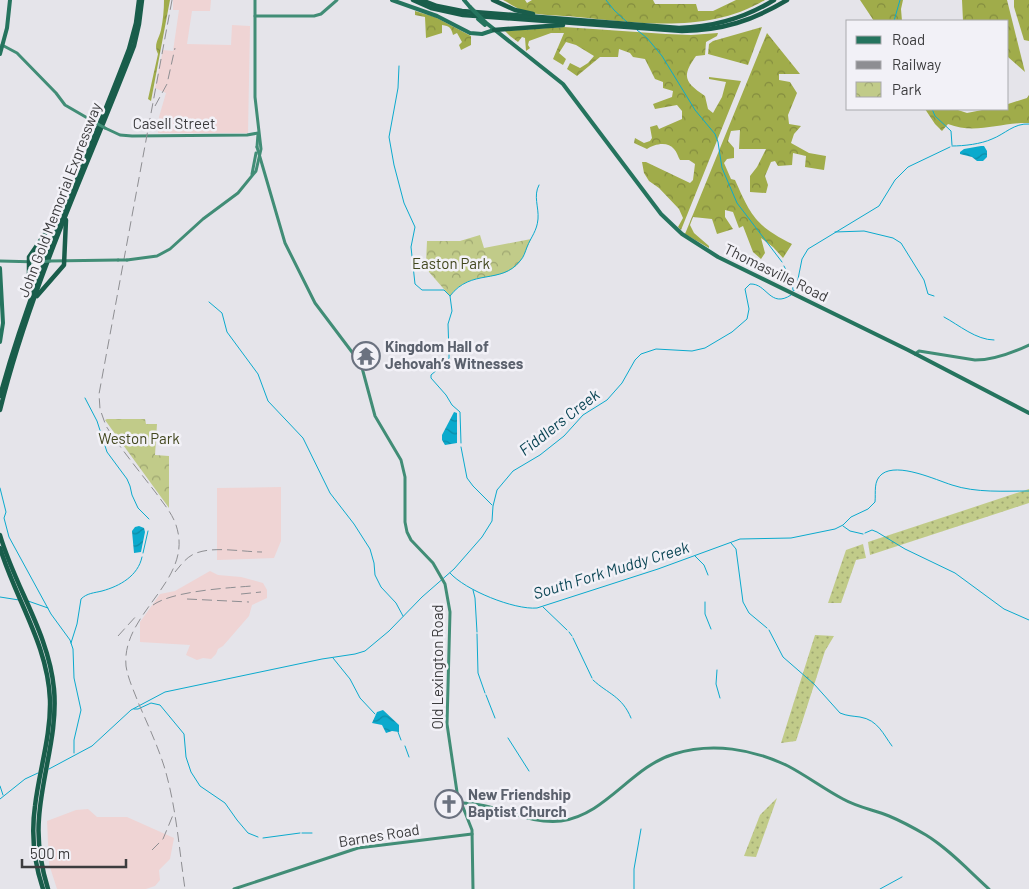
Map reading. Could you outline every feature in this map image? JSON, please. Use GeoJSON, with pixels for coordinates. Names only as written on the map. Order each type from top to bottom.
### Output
{"type":"FeatureCollection","features":[{"type":"Feature","properties":{"kind":"highway","name":"John Gold Memorial Expressway"},"geometry":{"type":"LineString","coordinates":[[0,410],[13,360],[31,306],[134,46],[142,6],[141,0]]}},
{"type":"Feature","properties":{"kind":"highway","name":"John Gold Memorial Expressway"},"geometry":{"type":"LineString","coordinates":[[0,396],[26,311],[129,49],[141,0]]}},
{"type":"Feature","properties":{"kind":"highway"},"geometry":{"type":"LineString","coordinates":[[413,0],[431,8],[454,14],[672,31],[712,30],[748,20],[787,0]]}},
{"type":"Feature","properties":{"kind":"highway"},"geometry":{"type":"LineString","coordinates":[[421,0],[437,6],[462,11],[665,28],[692,27],[734,19],[774,0]]}},
{"type":"Feature","properties":{"kind":"highway"},"geometry":{"type":"LineString","coordinates":[[493,0],[518,11],[554,18]]}},
{"type":"Feature","properties":{"kind":"highway"},"geometry":{"type":"LineString","coordinates":[[493,30],[502,28],[592,25]]}},
{"type":"Feature","properties":{"kind":"highway"},"geometry":{"type":"LineString","coordinates":[[502,28],[500,31],[502,36]]}},
{"type":"Feature","properties":{"kind":"highway"},"geometry":{"type":"LineString","coordinates":[[31,306],[42,290],[61,271],[64,262],[66,220],[80,180]]}},
{"type":"Feature","properties":{"kind":"highway"},"geometry":{"type":"LineString","coordinates":[[26,311],[30,286],[30,256],[62,209],[75,184]]}},
{"type":"Feature","properties":{"kind":"highway"},"geometry":{"type":"LineString","coordinates":[[0,535],[44,645],[54,688],[55,713],[35,806],[33,830],[37,867],[43,889]]}},
{"type":"Feature","properties":{"kind":"highway"},"geometry":{"type":"LineString","coordinates":[[0,548],[38,642],[47,671],[50,714],[44,766]]}},
{"type":"Feature","properties":{"kind":"highway"},"geometry":{"type":"LineString","coordinates":[[42,778],[38,831],[40,858],[48,889]]}},
{"type":"Feature","properties":{"kind":"main road"},"geometry":{"type":"LineString","coordinates":[[0,54],[7,28],[10,0]]}},
{"type":"Feature","properties":{"kind":"main road"},"geometry":{"type":"LineString","coordinates":[[392,0],[437,16],[470,33],[482,34],[493,30]]}},
{"type":"Feature","properties":{"kind":"main road","name":"Thomasville Road"},"geometry":{"type":"LineString","coordinates":[[462,0],[483,22],[517,48]]}},
{"type":"Feature","properties":{"kind":"main road","name":"Thomasville Road"},"geometry":{"type":"LineString","coordinates":[[493,30],[563,84],[662,214],[682,234],[718,256],[1029,413]]}},
{"type":"Feature","properties":{"kind":"main road"},"geometry":{"type":"LineString","coordinates":[[0,268],[3,322],[0,342]]}},
{"type":"Feature","properties":{"kind":"street","name":"Old Lexington Road"},"geometry":{"type":"LineString","coordinates":[[255,0],[254,84],[258,133],[257,147]]}},
{"type":"Feature","properties":{"kind":"street"},"geometry":{"type":"LineString","coordinates":[[255,16],[314,16],[321,14],[337,0]]}},
{"type":"Feature","properties":{"kind":"street","name":"Casell Street"},"geometry":{"type":"LineString","coordinates":[[2,45],[17,53],[65,105],[120,135],[247,135],[258,133]]}},
{"type":"Feature","properties":{"kind":"street","name":"Old Lexington Road"},"geometry":{"type":"LineString","coordinates":[[258,133],[260,158],[285,243],[315,303],[361,364],[375,416],[401,460],[405,477],[405,522],[407,532],[411,540],[433,563],[445,584],[450,612],[447,724],[458,792],[472,834],[472,889]]}},
{"type":"Feature","properties":{"kind":"street"},"geometry":{"type":"LineString","coordinates":[[0,261],[64,262],[127,260],[149,258],[170,249],[202,219],[238,193],[257,168],[260,158],[257,147]]}},
{"type":"Feature","properties":{"kind":"street"},"geometry":{"type":"LineString","coordinates":[[252,175],[257,147]]}},
{"type":"Feature","properties":{"kind":"street"},"geometry":{"type":"LineString","coordinates":[[915,354],[919,351],[983,360],[1029,345]]}},
{"type":"Feature","properties":{"kind":"street"},"geometry":{"type":"LineString","coordinates":[[461,803],[472,803],[539,820],[564,820],[582,814],[599,805],[642,770],[670,756],[688,751],[715,748],[741,750],[786,766],[841,799],[888,816],[926,835],[989,889]]}},
{"type":"Feature","properties":{"kind":"street","name":"Barnes Road"},"geometry":{"type":"LineString","coordinates":[[234,889],[357,848],[472,834]]}},
{"type":"Feature","properties":{"kind":"shaded area"},"geometry":{"type":"Polygon","coordinates":[[[173,0],[211,0],[210,11],[192,11],[187,44],[231,45],[232,25],[250,26],[248,133],[158,133],[159,117],[166,93],[155,88],[163,50],[173,51],[179,10],[173,10],[173,0]]]}},
{"type":"Feature","properties":{"kind":"shaded area"},"geometry":{"type":"Polygon","coordinates":[[[281,487],[281,541],[274,558],[217,560],[217,488],[281,487]]]}},
{"type":"Feature","properties":{"kind":"shaded area"},"geometry":{"type":"Polygon","coordinates":[[[210,571],[218,575],[241,577],[263,583],[267,590],[267,598],[252,605],[249,616],[211,659],[203,658],[197,660],[186,655],[190,645],[140,642],[140,622],[160,594],[175,591],[210,571]]]}},
{"type":"Feature","properties":{"kind":"shaded area"},"geometry":{"type":"Polygon","coordinates":[[[88,809],[97,817],[127,817],[174,838],[170,859],[159,870],[160,880],[155,886],[146,889],[57,889],[49,864],[47,821],[76,810],[88,809]]]}},
{"type":"Feature","properties":{"kind":"green space"},"geometry":{"type":"Polygon","coordinates":[[[164,0],[170,0],[151,101],[148,99],[158,54],[156,44],[162,26],[164,0]]]}},
{"type":"Feature","properties":{"kind":"green space"},"geometry":{"type":"Polygon","coordinates":[[[503,0],[525,0],[527,3],[532,0],[653,0],[655,4],[696,4],[698,11],[713,11],[736,0],[765,0],[743,11],[720,18],[697,22],[649,23],[536,14],[523,11],[503,0]]]}},
{"type":"Feature","properties":{"kind":"green space"},"geometry":{"type":"Polygon","coordinates":[[[860,0],[903,0],[901,9],[902,20],[873,20],[860,0]]]}},
{"type":"Feature","properties":{"kind":"green space"},"geometry":{"type":"Polygon","coordinates":[[[962,0],[1007,0],[1025,72],[1009,58],[1009,20],[963,20],[962,0]]]}},
{"type":"Feature","properties":{"kind":"green space"},"geometry":{"type":"Polygon","coordinates":[[[1014,0],[1029,0],[1029,41],[1024,40],[1014,7],[1014,0]]]}},
{"type":"Feature","properties":{"kind":"green space"},"geometry":{"type":"Polygon","coordinates":[[[415,11],[435,17],[471,36],[471,45],[461,50],[459,45],[462,42],[457,33],[453,35],[450,28],[442,25],[442,33],[426,38],[425,17],[415,15],[415,11]]]}},
{"type":"Feature","properties":{"kind":"green space"},"geometry":{"type":"Polygon","coordinates":[[[564,27],[691,35],[718,33],[717,36],[706,42],[705,55],[696,56],[691,63],[687,79],[693,87],[705,96],[708,109],[713,113],[722,97],[726,82],[709,79],[709,77],[741,81],[681,230],[678,227],[683,218],[679,209],[659,188],[649,181],[644,173],[642,162],[646,162],[690,183],[693,180],[695,164],[689,160],[680,160],[671,146],[665,144],[657,145],[647,149],[634,143],[635,138],[644,143],[650,141],[652,138],[650,127],[657,125],[659,129],[682,119],[682,111],[677,105],[655,109],[653,104],[672,97],[673,91],[663,88],[663,82],[655,79],[645,59],[633,57],[630,53],[619,49],[618,57],[600,57],[577,76],[567,69],[570,63],[580,68],[594,56],[576,45],[566,42],[559,53],[566,59],[563,65],[553,59],[564,33],[551,33],[529,41],[528,45],[530,48],[526,51],[525,38],[522,37],[518,42],[505,31],[564,27]]]}},
{"type":"Feature","properties":{"kind":"green space"},"geometry":{"type":"Polygon","coordinates":[[[762,27],[748,65],[708,54],[709,44],[713,41],[762,27]]]}},
{"type":"Feature","properties":{"kind":"green space"},"geometry":{"type":"Polygon","coordinates":[[[767,33],[800,74],[779,74],[779,80],[790,82],[797,93],[788,115],[789,124],[801,126],[794,134],[791,143],[809,153],[826,156],[824,170],[805,167],[806,156],[793,153],[792,165],[778,166],[775,161],[771,162],[765,176],[768,185],[766,193],[750,192],[750,176],[766,149],[739,149],[740,130],[731,131],[728,141],[734,148],[734,158],[727,159],[724,163],[731,179],[735,180],[756,219],[780,238],[792,244],[783,258],[761,238],[765,253],[761,259],[753,252],[743,226],[739,228],[733,212],[725,210],[725,217],[733,229],[717,234],[712,219],[693,217],[690,225],[694,233],[709,248],[685,234],[767,33]]]}},
{"type":"Feature","properties":{"kind":"green space"},"geometry":{"type":"Polygon","coordinates":[[[1029,95],[1029,123],[978,128],[958,127],[948,124],[942,131],[926,110],[958,110],[967,113],[982,110],[1009,110],[1009,104],[1027,98],[1029,95]]]}},
{"type":"Feature","properties":{"kind":"green space","name":"Easton Park"},"geometry":{"type":"Polygon","coordinates":[[[480,235],[484,248],[531,239],[523,257],[516,266],[500,274],[466,282],[450,296],[429,272],[426,263],[427,241],[460,241],[480,235]]]}},
{"type":"Feature","properties":{"kind":"green space","name":"Weston Park"},"geometry":{"type":"Polygon","coordinates":[[[145,419],[146,424],[157,424],[155,455],[169,456],[169,508],[105,420],[145,419]]]}},
{"type":"Feature","properties":{"kind":"green space"},"geometry":{"type":"Polygon","coordinates":[[[107,420],[143,420],[144,442],[125,445],[107,420]]]}},
{"type":"Feature","properties":{"kind":"green space"},"geometry":{"type":"Polygon","coordinates":[[[1029,489],[1029,503],[870,555],[868,542],[1029,489]]]}},
{"type":"Feature","properties":{"kind":"green space"},"geometry":{"type":"Polygon","coordinates":[[[863,544],[866,558],[856,560],[841,603],[828,603],[846,550],[863,544]]]}},
{"type":"Feature","properties":{"kind":"green space"},"geometry":{"type":"Polygon","coordinates":[[[815,635],[834,636],[825,651],[796,741],[781,743],[815,635]]]}},
{"type":"Feature","properties":{"kind":"green space"},"geometry":{"type":"Polygon","coordinates":[[[777,798],[756,857],[744,856],[760,815],[777,798]]]}},
{"type":"Feature","properties":{"kind":"water"},"geometry":{"type":"Polygon","coordinates":[[[984,146],[987,151],[987,157],[983,161],[977,161],[972,157],[960,154],[964,149],[984,146]]]}},
{"type":"Feature","properties":{"kind":"water"},"geometry":{"type":"Polygon","coordinates":[[[454,412],[457,413],[457,443],[445,445],[442,435],[454,412]]]}},
{"type":"Feature","properties":{"kind":"water"},"geometry":{"type":"Polygon","coordinates":[[[135,527],[144,528],[145,532],[141,552],[134,553],[132,531],[135,527]]]}},
{"type":"Feature","properties":{"kind":"water"},"geometry":{"type":"Polygon","coordinates":[[[383,710],[399,725],[399,732],[392,731],[386,733],[382,725],[372,723],[377,712],[383,710]]]}},
{"type":"Feature","properties":{"kind":"waterway"},"geometry":{"type":"LineString","coordinates":[[606,0],[628,23]]}},
{"type":"Feature","properties":{"kind":"waterway"},"geometry":{"type":"LineString","coordinates":[[894,20],[900,0]]}},
{"type":"Feature","properties":{"kind":"waterway"},"geometry":{"type":"LineString","coordinates":[[637,30],[647,38],[662,56],[695,110],[715,134],[722,168],[737,203],[782,262]]}},
{"type":"Feature","properties":{"kind":"waterway"},"geometry":{"type":"LineString","coordinates":[[399,66],[398,88],[389,137],[404,203],[415,227],[411,247],[415,284],[422,290],[444,290],[450,296]]}},
{"type":"Feature","properties":{"kind":"waterway"},"geometry":{"type":"LineString","coordinates":[[932,110],[935,116],[951,131],[952,145]]}},
{"type":"Feature","properties":{"kind":"waterway","name":"Fiddlers Creek"},"geometry":{"type":"LineString","coordinates":[[952,146],[983,142],[1019,125],[1029,124]]}},
{"type":"Feature","properties":{"kind":"waterway","name":"Fiddlers Creek"},"geometry":{"type":"LineString","coordinates":[[793,291],[796,289],[802,259],[808,249],[879,206],[895,180],[908,167],[950,147]]}},
{"type":"Feature","properties":{"kind":"waterway"},"geometry":{"type":"LineString","coordinates":[[461,443],[460,412],[452,405],[431,378],[431,375],[438,369],[443,368],[449,358],[448,324],[452,311],[450,296],[458,287],[467,282],[504,273],[521,259],[537,223],[536,193],[539,185]]}},
{"type":"Feature","properties":{"kind":"waterway"},"geometry":{"type":"LineString","coordinates":[[835,232],[864,231],[893,238],[901,243],[924,280],[928,294],[934,296]]}},
{"type":"Feature","properties":{"kind":"waterway"},"geometry":{"type":"LineString","coordinates":[[784,266],[792,282],[793,290]]}},
{"type":"Feature","properties":{"kind":"waterway","name":"Fiddlers Creek"},"geometry":{"type":"LineString","coordinates":[[49,769],[92,746],[131,710],[165,692],[365,651],[389,631],[422,597],[454,569],[482,537],[492,521],[497,490],[513,471],[540,455],[564,436],[583,415],[607,400],[622,383],[635,360],[641,354],[656,349],[692,351],[705,348],[732,332],[747,319],[749,309],[745,289],[750,284],[761,287],[778,299],[784,299],[791,295]]}},
{"type":"Feature","properties":{"kind":"waterway"},"geometry":{"type":"LineString","coordinates":[[209,302],[222,313],[227,332],[258,374],[268,401],[303,438],[330,493],[354,524],[370,549],[375,575],[381,587],[396,603],[403,616]]}},
{"type":"Feature","properties":{"kind":"waterway"},"geometry":{"type":"LineString","coordinates":[[944,317],[974,335],[994,340]]}},
{"type":"Feature","properties":{"kind":"waterway"},"geometry":{"type":"LineString","coordinates":[[85,398],[97,421],[107,452],[127,479],[138,508],[149,519]]}},
{"type":"Feature","properties":{"kind":"waterway"},"geometry":{"type":"LineString","coordinates":[[461,447],[467,478],[492,505]]}},
{"type":"Feature","properties":{"kind":"waterway","name":"South Fork Muddy Creek"},"geometry":{"type":"LineString","coordinates":[[450,573],[467,586],[490,598],[516,606],[537,608],[658,569],[740,539],[791,538],[835,529],[843,525],[851,517],[868,509],[875,502],[877,480],[882,474],[889,471],[897,470],[917,473],[961,488],[990,491],[1029,491]]}},
{"type":"Feature","properties":{"kind":"waterway"},"geometry":{"type":"LineString","coordinates":[[0,488],[6,512],[4,518],[9,537],[51,614],[70,640],[73,649],[74,678],[81,710],[74,740],[74,753]]}},
{"type":"Feature","properties":{"kind":"waterway"},"geometry":{"type":"LineString","coordinates":[[843,526],[850,531],[863,534]]}},
{"type":"Feature","properties":{"kind":"waterway"},"geometry":{"type":"LineString","coordinates":[[865,533],[872,530],[877,532],[905,549],[955,573],[1004,609],[1029,620]]}},
{"type":"Feature","properties":{"kind":"waterway"},"geometry":{"type":"LineString","coordinates":[[143,553],[148,531]]}},
{"type":"Feature","properties":{"kind":"waterway"},"geometry":{"type":"LineString","coordinates":[[731,543],[736,549],[743,602],[749,613],[767,628]]}},
{"type":"Feature","properties":{"kind":"waterway"},"geometry":{"type":"LineString","coordinates":[[695,556],[704,565],[708,575]]}},
{"type":"Feature","properties":{"kind":"waterway"},"geometry":{"type":"LineString","coordinates":[[71,643],[77,624],[81,599],[88,594],[122,583],[137,570],[142,557]]}},
{"type":"Feature","properties":{"kind":"waterway"},"geometry":{"type":"LineString","coordinates":[[473,590],[477,632]]}},
{"type":"Feature","properties":{"kind":"waterway"},"geometry":{"type":"LineString","coordinates":[[0,597],[19,600]]}},
{"type":"Feature","properties":{"kind":"waterway"},"geometry":{"type":"LineString","coordinates":[[28,601],[48,608]]}},
{"type":"Feature","properties":{"kind":"waterway"},"geometry":{"type":"LineString","coordinates":[[705,602],[705,614],[711,629]]}},
{"type":"Feature","properties":{"kind":"waterway"},"geometry":{"type":"LineString","coordinates":[[543,607],[567,630]]}},
{"type":"Feature","properties":{"kind":"waterway"},"geometry":{"type":"LineString","coordinates":[[769,630],[783,657],[814,684],[840,713],[860,717],[876,724],[892,746]]}},
{"type":"Feature","properties":{"kind":"waterway"},"geometry":{"type":"LineString","coordinates":[[569,632],[572,636]]}},
{"type":"Feature","properties":{"kind":"waterway"},"geometry":{"type":"LineString","coordinates":[[477,634],[478,673],[485,693]]}},
{"type":"Feature","properties":{"kind":"waterway"},"geometry":{"type":"LineString","coordinates":[[573,638],[592,678]]}},
{"type":"Feature","properties":{"kind":"waterway"},"geometry":{"type":"LineString","coordinates":[[333,658],[350,679],[360,698],[375,714]]}},
{"type":"Feature","properties":{"kind":"waterway"},"geometry":{"type":"LineString","coordinates":[[717,670],[716,684],[720,698]]}},
{"type":"Feature","properties":{"kind":"waterway"},"geometry":{"type":"LineString","coordinates":[[593,680],[619,700],[631,718]]}},
{"type":"Feature","properties":{"kind":"waterway"},"geometry":{"type":"LineString","coordinates":[[486,695],[495,718]]}},
{"type":"Feature","properties":{"kind":"waterway"},"geometry":{"type":"LineString","coordinates":[[134,709],[151,703],[160,705],[184,734],[186,757],[191,772],[200,786],[225,803],[248,833],[258,837]]}},
{"type":"Feature","properties":{"kind":"waterway"},"geometry":{"type":"LineString","coordinates":[[398,732],[401,740]]}},
{"type":"Feature","properties":{"kind":"waterway"},"geometry":{"type":"LineString","coordinates":[[508,738],[529,771]]}},
{"type":"Feature","properties":{"kind":"waterway"},"geometry":{"type":"LineString","coordinates":[[405,746],[409,757]]}},
{"type":"Feature","properties":{"kind":"waterway","name":"South Fork Muddy Creek"},"geometry":{"type":"LineString","coordinates":[[0,799],[25,779],[38,773]]}},
{"type":"Feature","properties":{"kind":"waterway"},"geometry":{"type":"LineString","coordinates":[[0,786],[3,795]]}},
{"type":"Feature","properties":{"kind":"waterway"},"geometry":{"type":"LineString","coordinates":[[634,889],[634,869],[641,829]]}},
{"type":"Feature","properties":{"kind":"waterway"},"geometry":{"type":"LineString","coordinates":[[263,838],[300,833]]}},
{"type":"Feature","properties":{"kind":"waterway"},"geometry":{"type":"LineString","coordinates":[[302,833],[312,833]]}},
{"type":"Feature","properties":{"kind":"waterway"},"geometry":{"type":"LineString","coordinates":[[880,889],[902,877]]}},
{"type":"Feature","properties":{"kind":"railway"},"geometry":{"type":"LineString","coordinates":[[172,0],[99,394],[100,409],[106,426],[167,508],[176,525],[179,545],[176,563],[167,580],[134,629],[127,647],[126,666],[131,685],[158,750],[168,781],[185,889]]}},
{"type":"Feature","properties":{"kind":"railway"},"geometry":{"type":"LineString","coordinates":[[155,106],[167,84],[175,48]]}},
{"type":"Feature","properties":{"kind":"railway"},"geometry":{"type":"LineString","coordinates":[[175,572],[187,558],[199,552],[208,550],[262,552]]}},
{"type":"Feature","properties":{"kind":"railway"},"geometry":{"type":"LineString","coordinates":[[153,605],[162,600],[186,593],[252,586]]}},
{"type":"Feature","properties":{"kind":"railway"},"geometry":{"type":"LineString","coordinates":[[241,594],[261,592]]}},
{"type":"Feature","properties":{"kind":"railway"},"geometry":{"type":"LineString","coordinates":[[187,599],[249,602]]}},
{"type":"Feature","properties":{"kind":"railway"},"geometry":{"type":"LineString","coordinates":[[118,636],[138,614]]}},
{"type":"Feature","properties":{"kind":"railway"},"geometry":{"type":"LineString","coordinates":[[152,850],[163,839],[173,815]]}},
{"type":"Feature","properties":{"kind":"place","name":"Kingdom Hall of Jehovah’s Witnesses"},"geometry":{"type":"Point","coordinates":[366,356]}},
{"type":"Feature","properties":{"kind":"place","name":"New Friendship Baptist Church"},"geometry":{"type":"Point","coordinates":[449,804]}}]}
